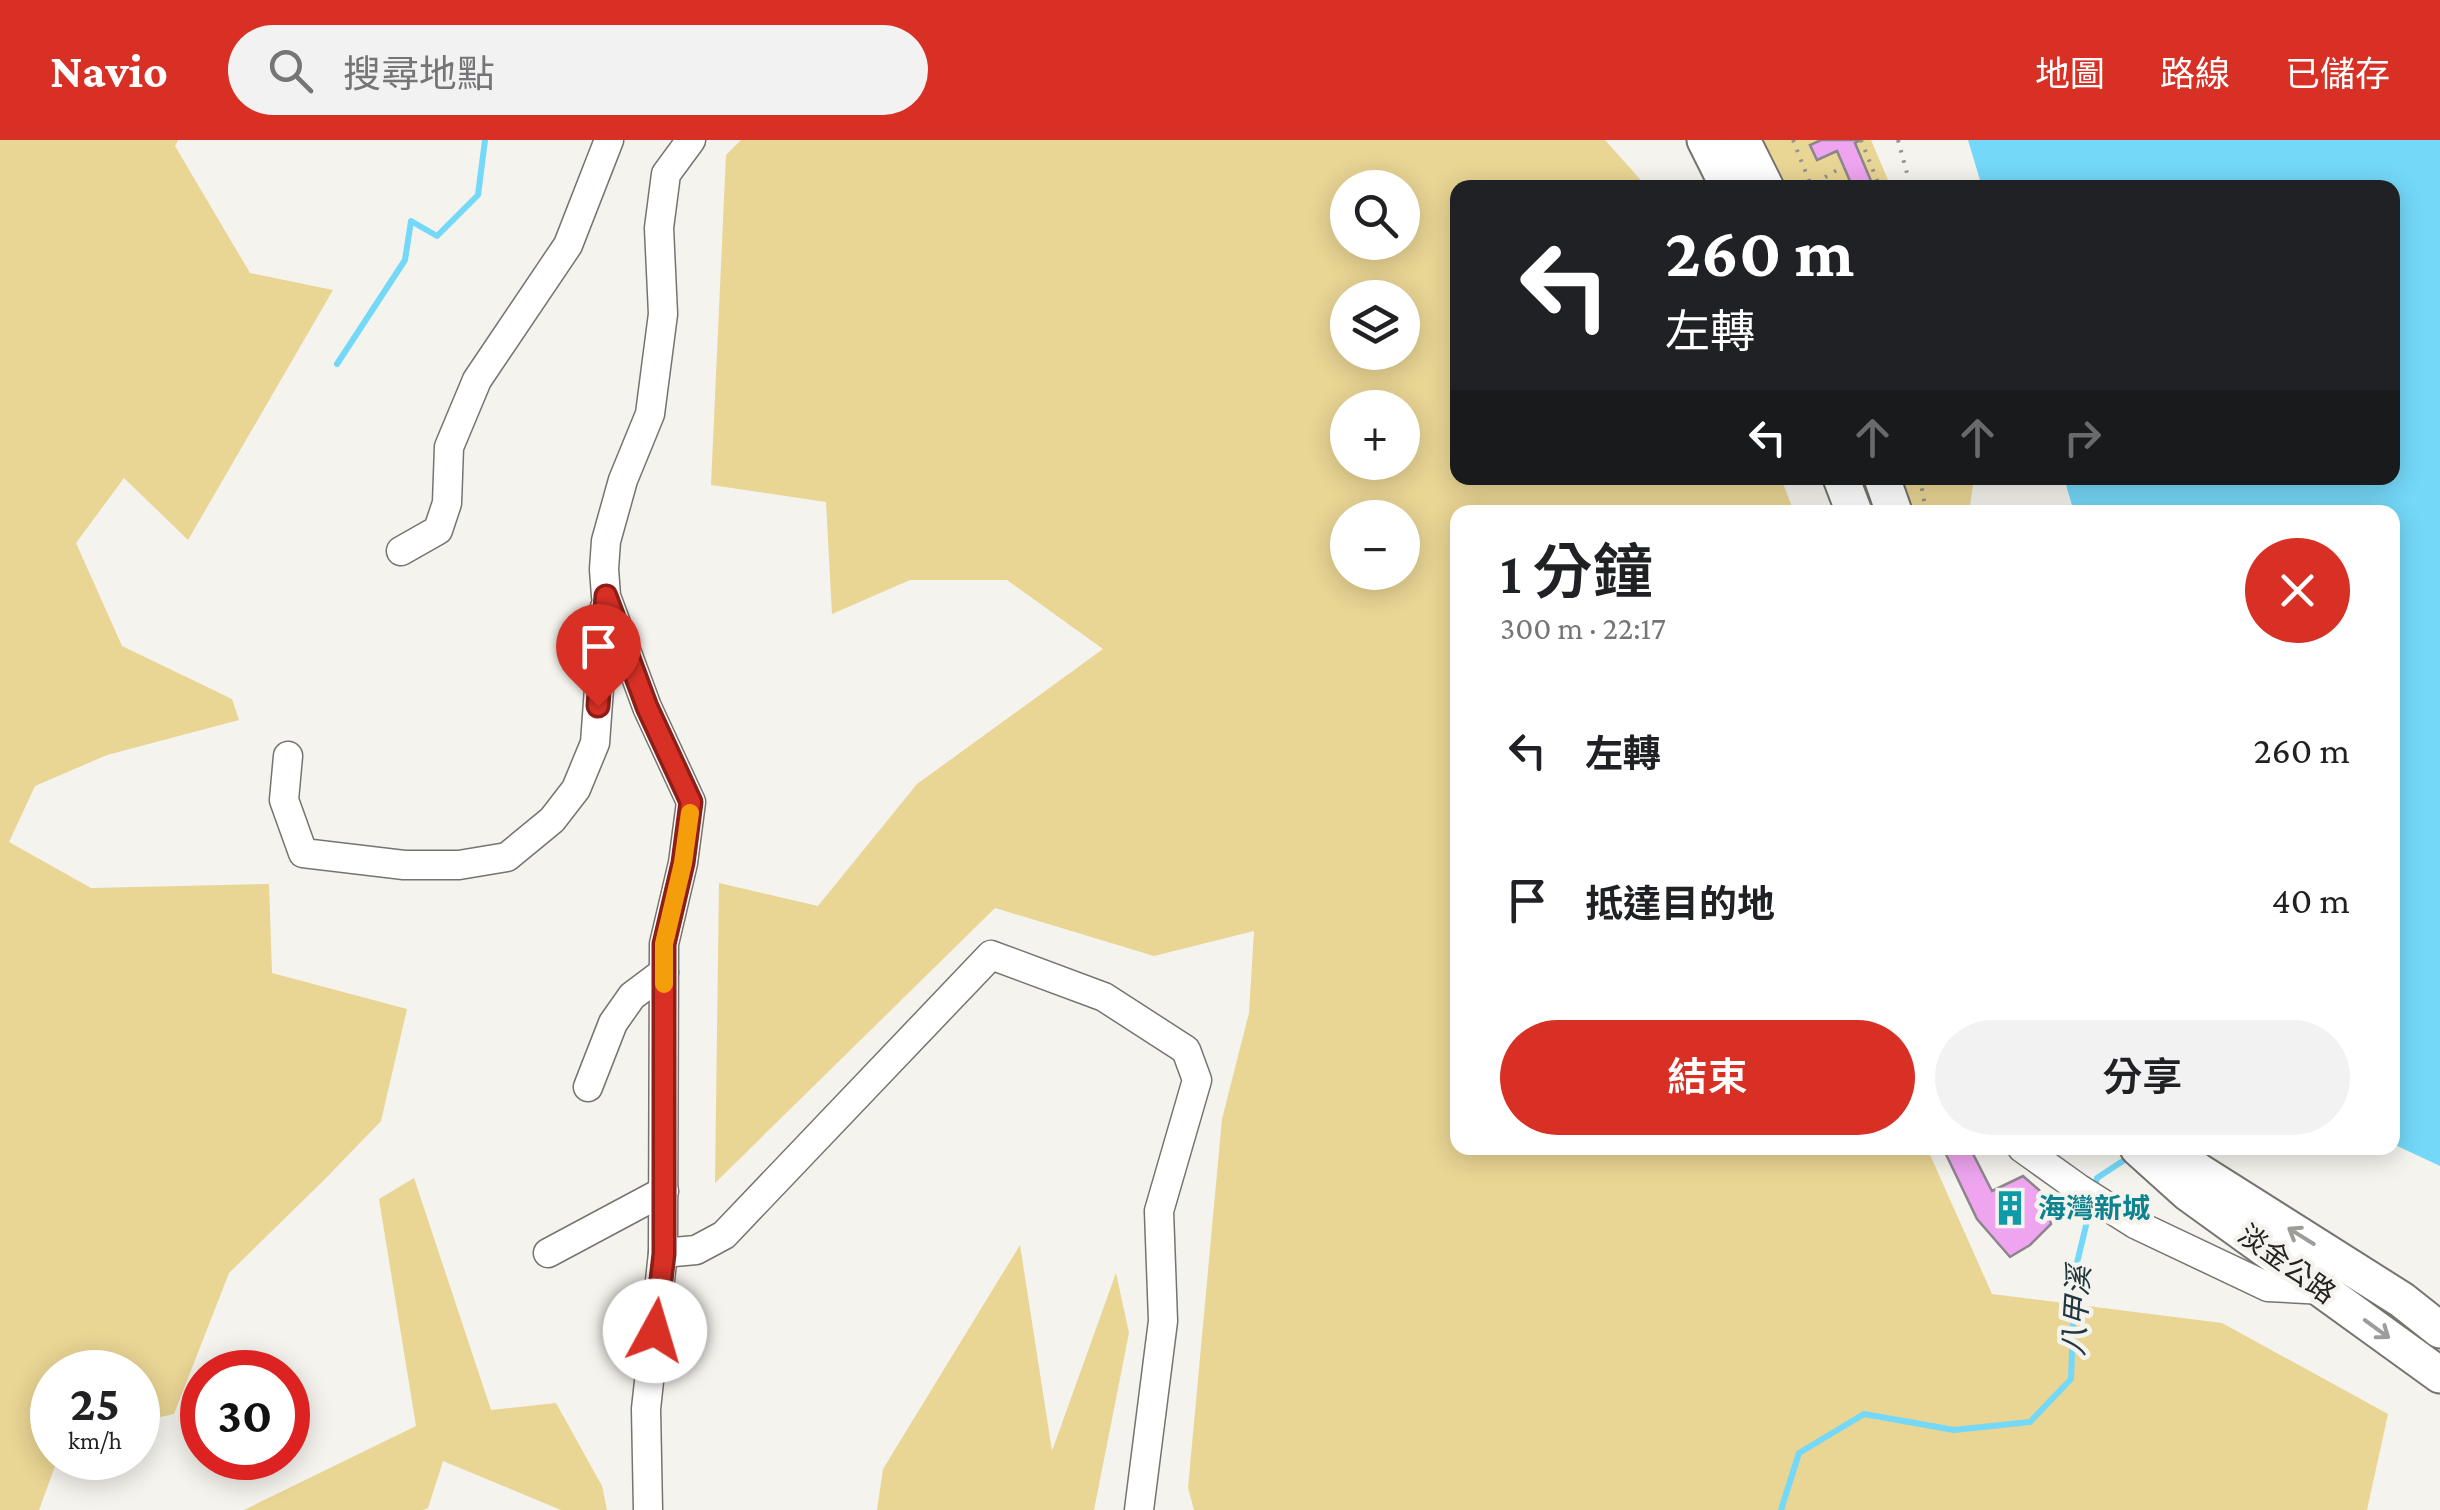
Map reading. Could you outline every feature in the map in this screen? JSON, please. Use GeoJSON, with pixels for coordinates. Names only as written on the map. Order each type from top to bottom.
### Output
{"type":"FeatureCollection","features":[{"type":"Feature","properties":{"kind":"main road"},"geometry":{"type":"LineString","coordinates":[[1705,140],[1725,180]]}},
{"type":"Feature","properties":{"kind":"main road"},"geometry":{"type":"LineString","coordinates":[[1742,140],[1762,180]]}},
{"type":"Feature","properties":{"kind":"main road","name":"淡金公路"},"geometry":{"type":"LineString","coordinates":[[2160,1155],[2188,1193],[2440,1376]]}},
{"type":"Feature","properties":{"kind":"main road","name":"淡金公路"},"geometry":{"type":"LineString","coordinates":[[2163,1155],[2198,1171],[2402,1300],[2440,1330]]}},
{"type":"Feature","properties":{"kind":"street"},"geometry":{"type":"LineString","coordinates":[[402,551],[438,530],[447,503],[449,447],[477,380],[568,245],[609,140]]}},
{"type":"Feature","properties":{"kind":"street"},"geometry":{"type":"LineString","coordinates":[[288,756],[284,800],[302,853],[404,865],[459,866],[508,858],[552,820],[576,789],[595,743],[606,596],[606,540],[623,480],[650,414],[664,314],[659,228],[666,174],[691,140]]}},
{"type":"Feature","properties":{"kind":"street"},"geometry":{"type":"LineString","coordinates":[[606,596],[647,707],[691,802],[683,863],[664,944],[664,1254],[646,1409],[648,1510]]}},
{"type":"Feature","properties":{"kind":"street"},"geometry":{"type":"LineString","coordinates":[[664,1254],[696,1250],[724,1235],[991,954],[1104,997],[1186,1050],[1197,1080],[1159,1211],[1163,1321],[1139,1510]]}},
{"type":"Feature","properties":{"kind":"street"},"geometry":{"type":"LineString","coordinates":[[588,1087],[613,1022],[632,996],[664,972]]}},
{"type":"Feature","properties":{"kind":"street"},"geometry":{"type":"LineString","coordinates":[[2032,1155],[2135,1224],[2268,1287],[2324,1290]]}},
{"type":"Feature","properties":{"kind":"street"},"geometry":{"type":"LineString","coordinates":[[548,1254],[664,1191]]}},
{"type":"Feature","properties":{"kind":"path"},"geometry":{"type":"LineString","coordinates":[[1793,140],[1807,180]]}},
{"type":"Feature","properties":{"kind":"path"},"geometry":{"type":"LineString","coordinates":[[1861,140],[1877,180]]}},
{"type":"Feature","properties":{"kind":"path"},"geometry":{"type":"LineString","coordinates":[[1898,140],[1909,180]]}},
{"type":"Feature","properties":{"kind":"path"},"geometry":{"type":"LineString","coordinates":[[1821,180],[1844,166]]}},
{"type":"Feature","properties":{"kind":"shaded area"},"geometry":{"type":"Polygon","coordinates":[[[0,140],[178,140],[175,146],[250,273],[333,290],[188,540],[124,478],[76,543],[122,646],[232,699],[239,720],[107,755],[35,786],[9,842],[91,888],[269,884],[272,973],[407,1009],[381,1121],[229,1273],[199,1350],[180,1350],[180,1399],[174,1414],[160,1417],[160,1350],[30,1350],[30,1480],[50,1480],[39,1510],[0,1510],[0,140]]]}},
{"type":"Feature","properties":{"kind":"shaded area"},"geometry":{"type":"Polygon","coordinates":[[[741,140],[1605,140],[1641,180],[1450,180],[1450,485],[1784,485],[1791,505],[1450,505],[1450,1155],[1930,1155],[1992,1294],[2222,1323],[2388,1414],[2367,1510],[1194,1510],[1188,1488],[1222,1119],[1249,1013],[1254,931],[1154,956],[995,908],[715,1183],[719,883],[818,906],[917,784],[1103,649],[1007,580],[910,580],[832,614],[826,502],[711,485],[726,155],[741,140]]]}},
{"type":"Feature","properties":{"kind":"shaded area"},"geometry":{"type":"Polygon","coordinates":[[[1764,140],[1871,140],[1888,180],[1781,180],[1764,140]]]}},
{"type":"Feature","properties":{"kind":"shaded area"},"geometry":{"type":"Polygon","coordinates":[[[1900,485],[1973,485],[1970,505],[1908,505],[1900,485]]]}},
{"type":"Feature","properties":{"kind":"shaded area"},"geometry":{"type":"Polygon","coordinates":[[[414,1178],[491,1410],[556,1403],[602,1486],[607,1510],[561,1510],[443,1461],[428,1508],[423,1510],[244,1510],[416,1426],[379,1199],[414,1178]]]}},
{"type":"Feature","properties":{"kind":"shaded area"},"geometry":{"type":"Polygon","coordinates":[[[1020,1245],[1052,1451],[1116,1273],[1129,1333],[1094,1510],[877,1510],[883,1469],[1020,1245]]]}},
{"type":"Feature","properties":{"kind":"water"},"geometry":{"type":"Polygon","coordinates":[[[1968,140],[2440,140],[2440,1166],[2400,1147],[2400,505],[2072,505],[2066,485],[2400,485],[2400,180],[1980,180],[1968,140]]]}},
{"type":"Feature","properties":{"kind":"building"},"geometry":{"type":"Polygon","coordinates":[[[1821,140],[1861,140],[1855,143],[1871,180],[1850,180],[1837,151],[1817,160],[1810,145],[1821,140]]]}},
{"type":"Feature","properties":{"kind":"building","name":"海灣新城"},"geometry":{"type":"Polygon","coordinates":[[[1946,1155],[1974,1155],[1992,1191],[2023,1176],[2047,1197],[2051,1224],[2030,1245],[2010,1257],[1977,1219],[1946,1155]]]}},
{"type":"Feature","properties":{"kind":"waterway"},"geometry":{"type":"LineString","coordinates":[[337,364],[405,260],[411,221],[437,236],[478,195],[485,140]]}},
{"type":"Feature","properties":{"kind":"waterway","name":"八甲溪"},"geometry":{"type":"LineString","coordinates":[[2095,1188],[2097,1178],[2132,1155]]}},
{"type":"Feature","properties":{"kind":"waterway","name":"八甲溪"},"geometry":{"type":"LineString","coordinates":[[1781,1510],[1799,1453],[1864,1414],[1954,1430],[2030,1422],[2071,1379],[2075,1271],[2091,1205]]}},
{"type":"Feature","properties":{"kind":"slow traffic"},"geometry":{"type":"LineString","coordinates":[[664,984],[664,944],[690,813]]}},
{"type":"Feature","properties":{"kind":"place","name":"海灣新城"},"geometry":{"type":"Point","coordinates":[2010,1208]}},
{"type":"Feature","properties":{"kind":"route"},"geometry":{"type":"LineString","coordinates":[[598,706],[606,596],[647,707],[691,802],[683,863],[664,944],[664,1254],[655,1331]]}}]}
